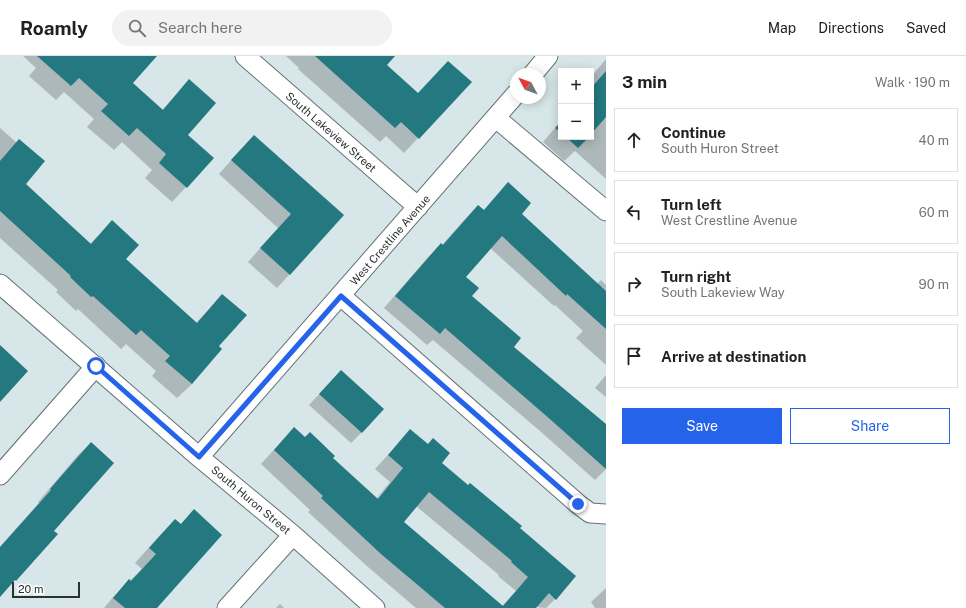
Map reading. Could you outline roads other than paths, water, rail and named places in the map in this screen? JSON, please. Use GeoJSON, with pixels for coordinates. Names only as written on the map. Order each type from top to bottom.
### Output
{"type":"FeatureCollection","features":[{"type":"Feature","properties":{"kind":"street","name":"South Lakeview Street"},"geometry":{"type":"LineString","coordinates":[[244,56],[418,207]]}},
{"type":"Feature","properties":{"kind":"street"},"geometry":{"type":"LineString","coordinates":[[538,68],[548,56]]}},
{"type":"Feature","properties":{"kind":"street","name":"West Crestline Avenue"},"geometry":{"type":"LineString","coordinates":[[199,457],[510,101]]}},
{"type":"Feature","properties":{"kind":"street"},"geometry":{"type":"LineString","coordinates":[[496,118],[606,211]]}},
{"type":"Feature","properties":{"kind":"street","name":"South Huron Street"},"geometry":{"type":"LineString","coordinates":[[0,284],[199,457],[293,535],[375,608]]}},
{"type":"Feature","properties":{"kind":"street"},"geometry":{"type":"LineString","coordinates":[[341,296],[578,504],[590,513],[606,514]]}},
{"type":"Feature","properties":{"kind":"street"},"geometry":{"type":"LineString","coordinates":[[0,475],[96,366]]}},
{"type":"Feature","properties":{"kind":"street"},"geometry":{"type":"LineString","coordinates":[[227,608],[293,535]]}}]}
